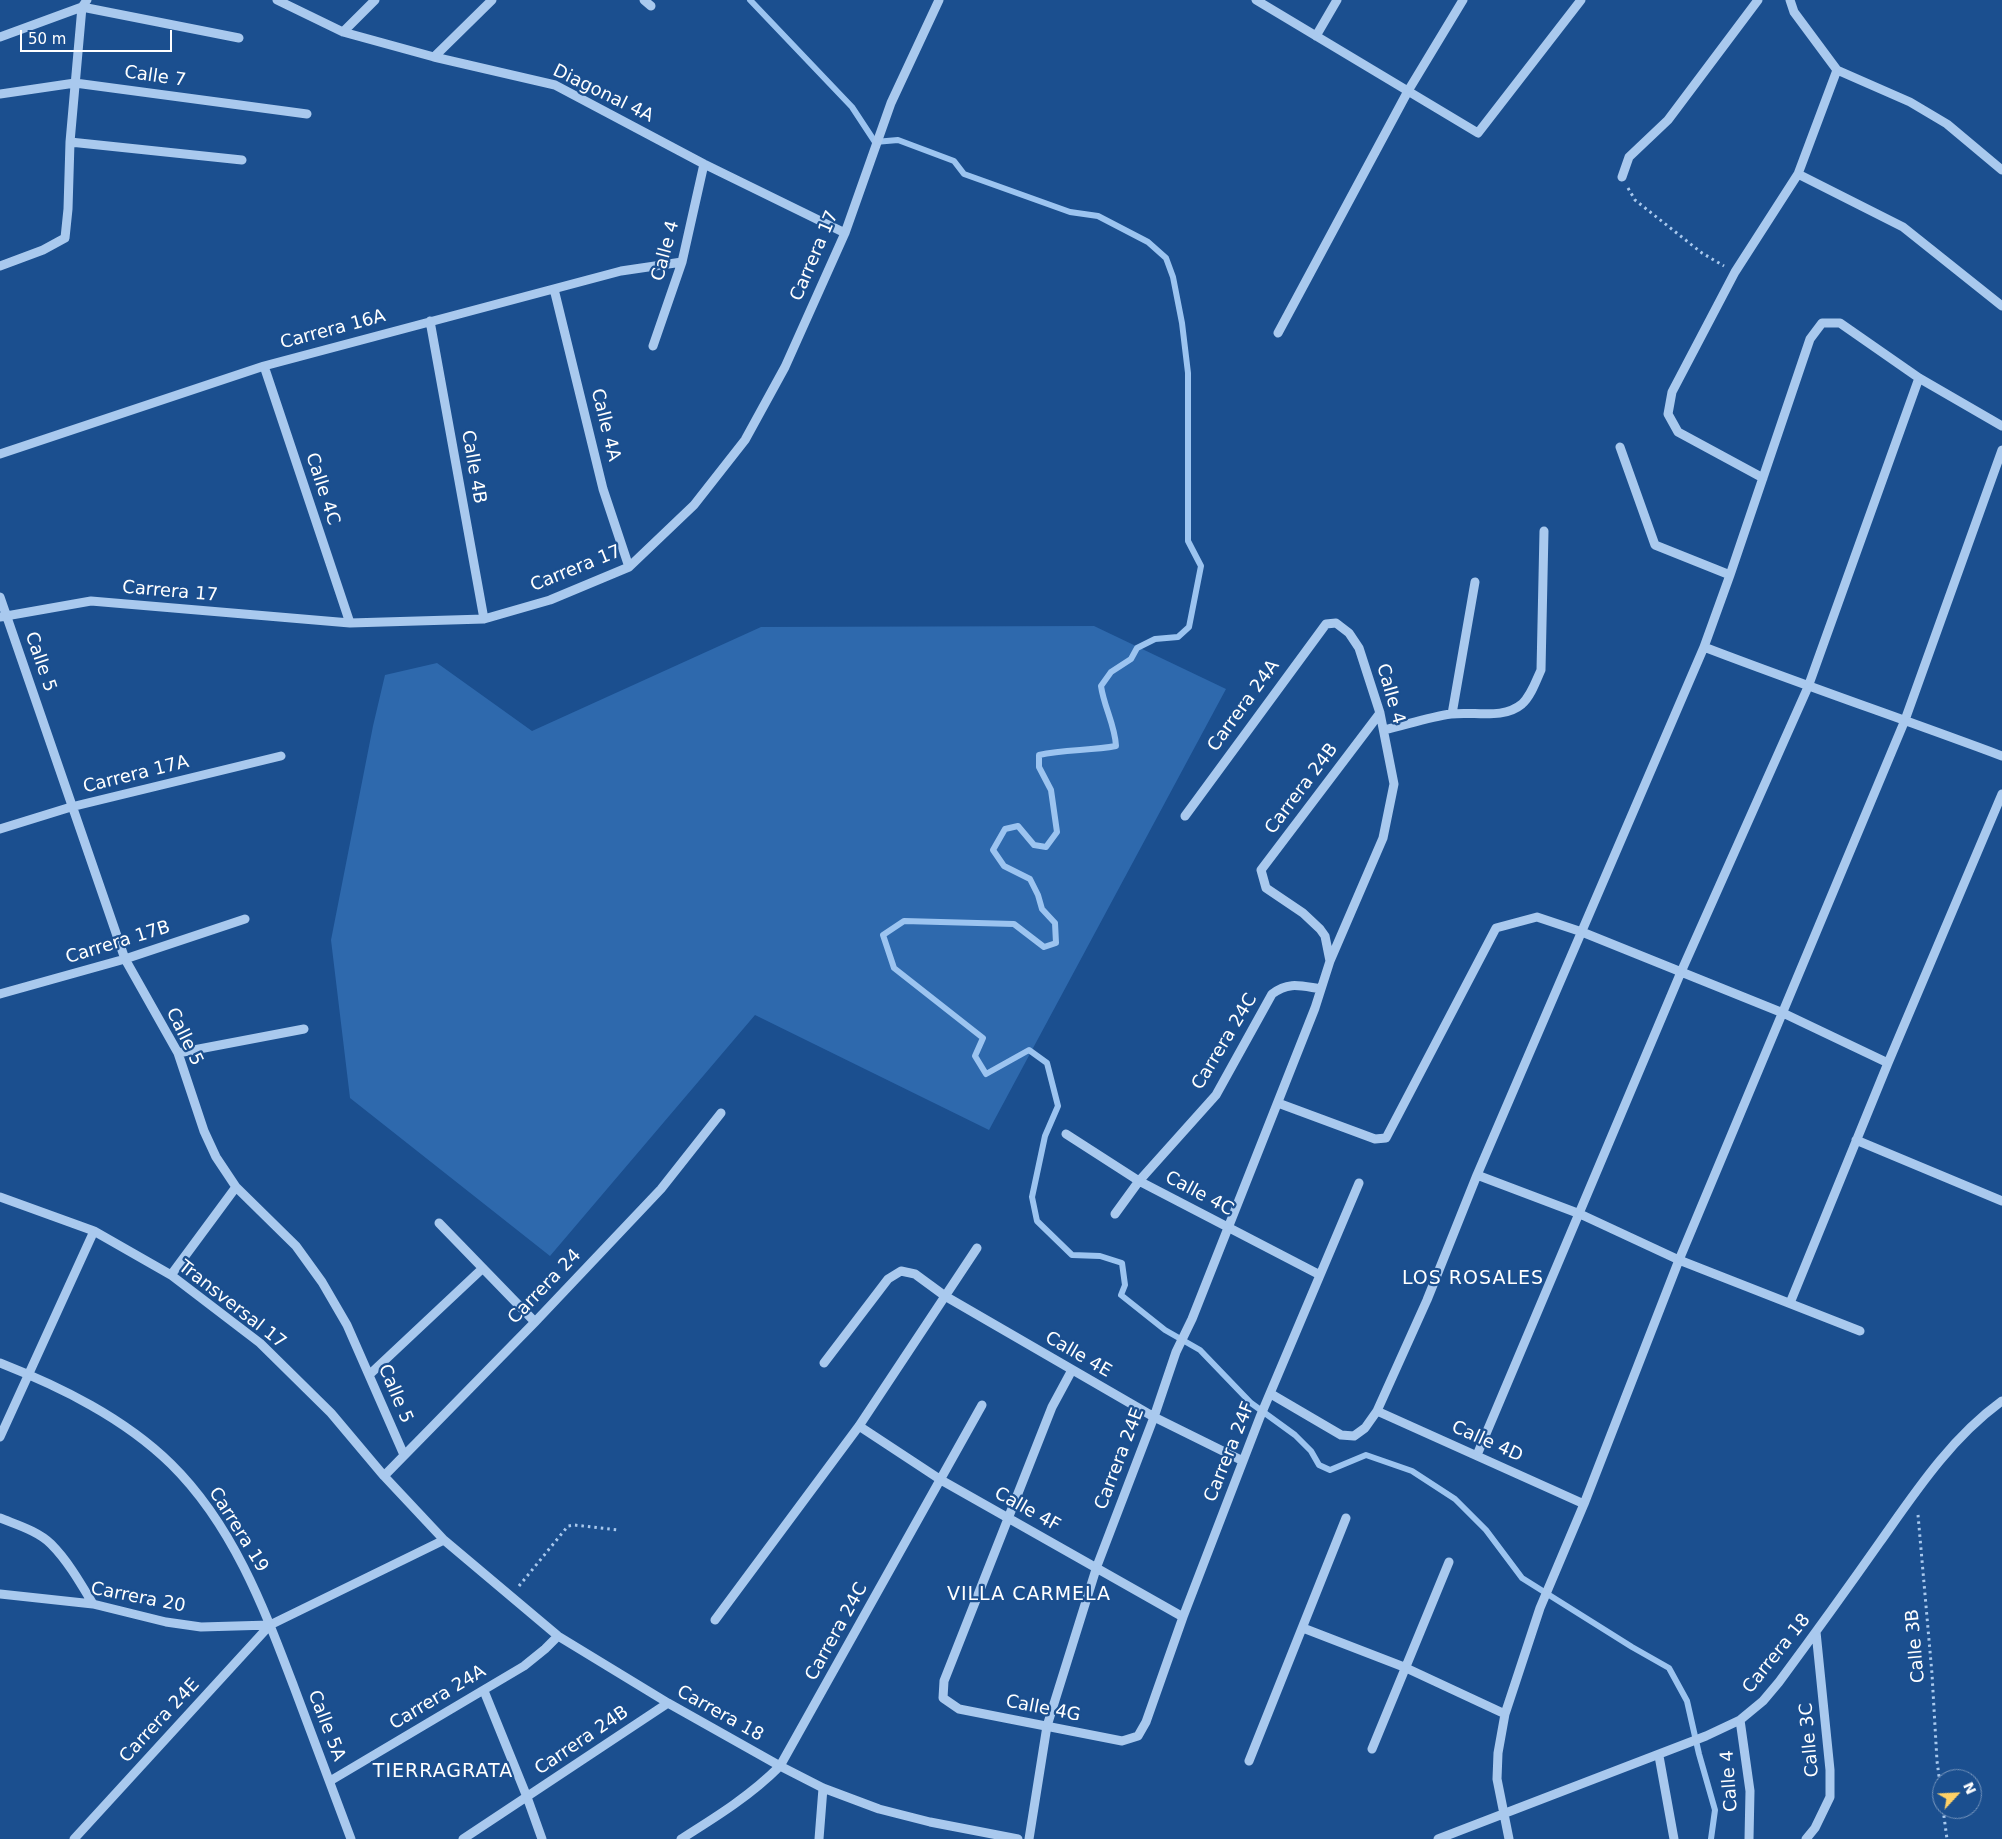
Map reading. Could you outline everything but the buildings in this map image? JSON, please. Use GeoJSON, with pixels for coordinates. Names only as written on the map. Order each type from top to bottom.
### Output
{"type":"FeatureCollection","features":[{"type":"Feature","properties":{"kind":"street","name":"Diagonal 4A"},"geometry":{"type":"LineString","coordinates":[[278,0],[343,32],[434,57],[555,85],[704,164],[845,232]]}},
{"type":"Feature","properties":{"kind":"street"},"geometry":{"type":"LineString","coordinates":[[343,32],[375,0]]}},
{"type":"Feature","properties":{"kind":"street"},"geometry":{"type":"LineString","coordinates":[[434,57],[492,0]]}},
{"type":"Feature","properties":{"kind":"street","name":"Carrera 17"},"geometry":{"type":"LineString","coordinates":[[3,616],[91,601],[350,623],[484,619],[550,600],[629,568],[694,505],[744,440],[785,368],[845,232],[891,103],[939,0]]}},
{"type":"Feature","properties":{"kind":"street"},"geometry":{"type":"LineString","coordinates":[[1256,0],[1478,133],[1581,0]]}},
{"type":"Feature","properties":{"kind":"street"},"geometry":{"type":"LineString","coordinates":[[1316,36],[1336,0]]}},
{"type":"Feature","properties":{"kind":"street"},"geometry":{"type":"LineString","coordinates":[[1278,333],[1408,91],[1463,0]]}},
{"type":"Feature","properties":{"kind":"street"},"geometry":{"type":"LineString","coordinates":[[1622,177],[1629,157],[1668,120],[1758,0]]}},
{"type":"Feature","properties":{"kind":"street"},"geometry":{"type":"LineString","coordinates":[[1790,0],[1794,12],[1837,70],[1910,102],[1947,124],[2002,170]]}},
{"type":"Feature","properties":{"kind":"street"},"geometry":{"type":"LineString","coordinates":[[0,37],[84,3],[239,38]]}},
{"type":"Feature","properties":{"kind":"street"},"geometry":{"type":"LineString","coordinates":[[0,266],[42,250],[65,238],[70,142],[84,3]]}},
{"type":"Feature","properties":{"kind":"street"},"geometry":{"type":"LineString","coordinates":[[1763,478],[1678,432],[1668,414],[1672,392],[1735,272],[1798,174],[1837,70]]}},
{"type":"Feature","properties":{"kind":"street","name":"Calle 7"},"geometry":{"type":"LineString","coordinates":[[0,94],[75,82],[306,114]]}},
{"type":"Feature","properties":{"kind":"street"},"geometry":{"type":"LineString","coordinates":[[70,142],[242,160]]}},
{"type":"Feature","properties":{"kind":"street","name":"Calle 4"},"geometry":{"type":"LineString","coordinates":[[654,346],[682,262],[704,164]]}},
{"type":"Feature","properties":{"kind":"street"},"geometry":{"type":"LineString","coordinates":[[1798,174],[1903,227],[2002,306]]}},
{"type":"Feature","properties":{"kind":"street","name":"Carrera 16A"},"geometry":{"type":"LineString","coordinates":[[0,454],[264,366],[621,271],[682,262]]}},
{"type":"Feature","properties":{"kind":"street","name":"Calle 4A"},"geometry":{"type":"LineString","coordinates":[[554,288],[604,489],[629,568]]}},
{"type":"Feature","properties":{"kind":"street","name":"Calle 4B"},"geometry":{"type":"LineString","coordinates":[[430,321],[484,619]]}},
{"type":"Feature","properties":{"kind":"street"},"geometry":{"type":"LineString","coordinates":[[1269,1397],[1341,1435],[1354,1436],[1365,1428],[1377,1411],[1704,647],[1810,339],[1822,323],[1840,323],[1919,378],[2002,426]]}},
{"type":"Feature","properties":{"kind":"street","name":"Calle 4C"},"geometry":{"type":"LineString","coordinates":[[264,366],[350,623]]}},
{"type":"Feature","properties":{"kind":"street"},"geometry":{"type":"LineString","coordinates":[[1478,1455],[1681,972],[1808,687],[1919,378]]}},
{"type":"Feature","properties":{"kind":"street"},"geometry":{"type":"LineString","coordinates":[[1620,447],[1655,545],[1730,575]]}},
{"type":"Feature","properties":{"kind":"street"},"geometry":{"type":"LineString","coordinates":[[1509,1839],[1497,1779],[1498,1753],[1505,1714],[1540,1608],[1584,1504],[1679,1260],[1905,720],[2002,450]]}},
{"type":"Feature","properties":{"kind":"street"},"geometry":{"type":"LineString","coordinates":[[1384,730],[1452,714],[1493,714],[1510,711],[1523,703],[1532,690],[1541,670],[1544,532]]}},
{"type":"Feature","properties":{"kind":"street"},"geometry":{"type":"LineString","coordinates":[[1452,714],[1475,582]]}},
{"type":"Feature","properties":{"kind":"street","name":"Calle 5"},"geometry":{"type":"LineString","coordinates":[[0,598],[3,616],[125,960],[178,1053],[204,1131],[216,1157],[236,1188],[296,1246],[322,1282],[347,1326],[404,1455]]}},
{"type":"Feature","properties":{"kind":"street","name":"Calle 4"},"geometry":{"type":"LineString","coordinates":[[1330,961],[1383,838],[1394,784],[1380,713],[1359,648],[1349,633],[1336,623]]}},
{"type":"Feature","properties":{"kind":"street","name":"Carrera 24A"},"geometry":{"type":"LineString","coordinates":[[1185,816],[1316,635],[1326,624],[1336,623]]}},
{"type":"Feature","properties":{"kind":"street"},"geometry":{"type":"LineString","coordinates":[[1704,647],[1808,687],[2002,756]]}},
{"type":"Feature","properties":{"kind":"street","name":"Carrera 24B"},"geometry":{"type":"LineString","coordinates":[[1330,961],[1325,936],[1320,929],[1303,913],[1266,888],[1261,870],[1380,713]]}},
{"type":"Feature","properties":{"kind":"street","name":"Carrera 17A"},"geometry":{"type":"LineString","coordinates":[[0,829],[71,808],[281,756]]}},
{"type":"Feature","properties":{"kind":"street"},"geometry":{"type":"LineString","coordinates":[[1790,1303],[1888,1063],[2002,794]]}},
{"type":"Feature","properties":{"kind":"street"},"geometry":{"type":"LineString","coordinates":[[1330,961],[1278,1103],[1375,1139],[1386,1138],[1496,928],[1537,917],[1582,932],[1782,1013],[1888,1063]]}},
{"type":"Feature","properties":{"kind":"street","name":"Carrera 17B"},"geometry":{"type":"LineString","coordinates":[[0,994],[125,960],[245,919]]}},
{"type":"Feature","properties":{"kind":"street","name":"Carrera 24C"},"geometry":{"type":"LineString","coordinates":[[1115,1214],[1140,1181],[1216,1095],[1272,994],[1281,988],[1291,985],[1321,989]]}},
{"type":"Feature","properties":{"kind":"street"},"geometry":{"type":"LineString","coordinates":[[178,1053],[304,1029]]}},
{"type":"Feature","properties":{"kind":"street","name":"Carrera 24E"},"geometry":{"type":"LineString","coordinates":[[1028,1839],[1048,1726],[1097,1566],[1154,1417],[1176,1352],[1192,1319],[1278,1103]]}},
{"type":"Feature","properties":{"kind":"street","name":"Carrera 24"},"geometry":{"type":"LineString","coordinates":[[384,1476],[661,1189],[721,1113]]}},
{"type":"Feature","properties":{"kind":"street","name":"Calle 4C"},"geometry":{"type":"LineString","coordinates":[[1066,1134],[1140,1181],[1320,1275]]}},
{"type":"Feature","properties":{"kind":"street"},"geometry":{"type":"LineString","coordinates":[[1856,1140],[2002,1201]]}},
{"type":"Feature","properties":{"kind":"street"},"geometry":{"type":"LineString","coordinates":[[1477,1175],[1580,1214],[1679,1260],[1860,1331]]}},
{"type":"Feature","properties":{"kind":"street","name":"Carrera 24F"},"geometry":{"type":"LineString","coordinates":[[1138,1736],[1146,1722],[1183,1617],[1260,1417],[1359,1183]]}},
{"type":"Feature","properties":{"kind":"street"},"geometry":{"type":"LineString","coordinates":[[171,1275],[236,1188]]}},
{"type":"Feature","properties":{"kind":"street","name":"Transversal 17"},"geometry":{"type":"LineString","coordinates":[[0,1197],[94,1231],[171,1275],[260,1343],[332,1413],[384,1476],[444,1540]]}},
{"type":"Feature","properties":{"kind":"street"},"geometry":{"type":"LineString","coordinates":[[439,1224],[534,1322]]}},
{"type":"Feature","properties":{"kind":"street"},"geometry":{"type":"LineString","coordinates":[[0,1437],[94,1231]]}},
{"type":"Feature","properties":{"kind":"street"},"geometry":{"type":"LineString","coordinates":[[715,1620],[858,1426],[978,1248]]}},
{"type":"Feature","properties":{"kind":"street"},"geometry":{"type":"LineString","coordinates":[[369,1375],[483,1268]]}},
{"type":"Feature","properties":{"kind":"street","name":"Calle 4E"},"geometry":{"type":"LineString","coordinates":[[824,1363],[888,1279],[901,1271],[914,1274],[945,1296],[1154,1417],[1243,1461]]}},
{"type":"Feature","properties":{"kind":"street","name":"Carrera 19"},"geometry":{"type":"LineString","coordinates":[[0,1363],[29,1374],[95,1408],[134,1433],[171,1464],[204,1502],[230,1542],[252,1582],[270,1625]]}},
{"type":"Feature","properties":{"kind":"street"},"geometry":{"type":"LineString","coordinates":[[1009,1518],[1052,1407],[1072,1370]]}},
{"type":"Feature","properties":{"kind":"street","name":"Carrera 18"},"geometry":{"type":"LineString","coordinates":[[1438,1839],[1659,1756],[1740,1720],[1763,1701],[1780,1682],[1916,1492],[1950,1449],[1980,1418],[2002,1401]]}},
{"type":"Feature","properties":{"kind":"street","name":"Carrera 24C"},"geometry":{"type":"LineString","coordinates":[[680,1839],[738,1803],[762,1784],[780,1766],[982,1405]]}},
{"type":"Feature","properties":{"kind":"street","name":"Calle 4D"},"geometry":{"type":"LineString","coordinates":[[1377,1411],[1584,1504]]}},
{"type":"Feature","properties":{"kind":"street","name":"Calle 4F"},"geometry":{"type":"LineString","coordinates":[[858,1426],[941,1480],[1097,1566],[1183,1617]]}},
{"type":"Feature","properties":{"kind":"street"},"geometry":{"type":"LineString","coordinates":[[0,1518],[25,1528],[50,1544],[71,1569],[93,1604]]}},
{"type":"Feature","properties":{"kind":"street","name":"Calle 4G"},"geometry":{"type":"LineString","coordinates":[[1009,1518],[944,1681],[944,1698],[959,1709],[1122,1741],[1138,1736]]}},
{"type":"Feature","properties":{"kind":"street"},"geometry":{"type":"LineString","coordinates":[[1249,1761],[1346,1518]]}},
{"type":"Feature","properties":{"kind":"street"},"geometry":{"type":"LineString","coordinates":[[270,1625],[444,1540]]}},
{"type":"Feature","properties":{"kind":"street","name":"Carrera 18"},"geometry":{"type":"LineString","coordinates":[[444,1540],[558,1636],[668,1703],[780,1766],[823,1788],[879,1809],[930,1822],[1018,1839]]}},
{"type":"Feature","properties":{"kind":"street"},"geometry":{"type":"LineString","coordinates":[[1372,1749],[1449,1562]]}},
{"type":"Feature","properties":{"kind":"street","name":"Carrera 20"},"geometry":{"type":"LineString","coordinates":[[0,1594],[93,1604],[166,1622],[201,1627],[270,1625]]}},
{"type":"Feature","properties":{"kind":"street","name":"Carrera 24E"},"geometry":{"type":"LineString","coordinates":[[74,1839],[270,1625]]}},
{"type":"Feature","properties":{"kind":"street","name":"Calle 5A"},"geometry":{"type":"LineString","coordinates":[[270,1625],[351,1839]]}},
{"type":"Feature","properties":{"kind":"street"},"geometry":{"type":"LineString","coordinates":[[1303,1628],[1404,1668],[1505,1714]]}},
{"type":"Feature","properties":{"kind":"street","name":"Calle 3C"},"geometry":{"type":"LineString","coordinates":[[1806,1839],[1815,1828],[1830,1797],[1830,1770],[1816,1632]]}},
{"type":"Feature","properties":{"kind":"street","name":"Carrera 24A"},"geometry":{"type":"LineString","coordinates":[[330,1781],[524,1666],[546,1649],[558,1636]]}},
{"type":"Feature","properties":{"kind":"street"},"geometry":{"type":"LineString","coordinates":[[484,1690],[528,1797],[542,1839]]}},
{"type":"Feature","properties":{"kind":"street","name":"Carrera 24B"},"geometry":{"type":"LineString","coordinates":[[463,1839],[668,1703]]}},
{"type":"Feature","properties":{"kind":"street","name":"Calle 4"},"geometry":{"type":"LineString","coordinates":[[1740,1720],[1750,1792],[1748,1839]]}},
{"type":"Feature","properties":{"kind":"street"},"geometry":{"type":"LineString","coordinates":[[1659,1756],[1674,1839]]}},
{"type":"Feature","properties":{"kind":"street"},"geometry":{"type":"LineString","coordinates":[[819,1839],[823,1788]]}},
{"type":"Feature","properties":{"kind":"path"},"geometry":{"type":"LineString","coordinates":[[1622,177],[1635,200],[1702,253],[1735,272]]}},
{"type":"Feature","properties":{"kind":"path","name":"Calle 3B"},"geometry":{"type":"LineString","coordinates":[[1916,1492],[1932,1674],[1938,1769]]}},
{"type":"Feature","properties":{"kind":"path"},"geometry":{"type":"LineString","coordinates":[[511,1597],[568,1526],[618,1530]]}},
{"type":"Feature","properties":{"kind":"path"},"geometry":{"type":"LineString","coordinates":[[1944,1819],[1947,1839]]}},
{"type":"Feature","properties":{"kind":"shaded area"},"geometry":{"type":"Polygon","coordinates":[[[1094,626],[1226,689],[989,1130],[755,1015],[550,1256],[350,1098],[331,940],[373,726],[385,675],[437,663],[532,731],[761,627],[1094,626]]]}},
{"type":"Feature","properties":{"kind":"waterway"},"geometry":{"type":"LineString","coordinates":[[750,0],[852,107],[875,142],[898,140],[954,161],[964,174],[1070,212],[1098,216],[1148,242],[1166,258],[1173,277],[1182,323],[1188,373],[1188,541],[1201,566],[1189,627],[1178,637],[1155,639],[1137,648],[1131,659],[1111,672],[1101,686],[1114,731],[1116,746],[1039,755],[1039,767],[1051,790],[1057,832],[1046,847],[1034,845],[1018,826],[1005,829],[993,850],[1004,866],[1030,879],[1042,909],[1055,923],[1056,943],[1044,947],[1014,924],[904,921],[883,935],[894,968],[983,1038],[975,1056],[986,1074],[1029,1050],[1047,1063],[1058,1106],[1045,1136],[1032,1197],[1037,1221],[1072,1255],[1100,1256],[1122,1263],[1125,1285],[1121,1295],[1165,1330],[1200,1350],[1251,1403],[1295,1435],[1311,1451],[1319,1465],[1330,1470],[1366,1455],[1412,1471],[1455,1499],[1486,1530],[1522,1578],[1669,1668],[1687,1701],[1699,1754],[1715,1810],[1711,1839]]}},
{"type":"Feature","properties":{"kind":"district","name":"LOS ROSALES"},"geometry":{"type":"Point","coordinates":[1473,1279]}},
{"type":"Feature","properties":{"kind":"district","name":"VILLA CARMELA"},"geometry":{"type":"Point","coordinates":[1029,1595]}},
{"type":"Feature","properties":{"kind":"district","name":"TIERRAGRATA"},"geometry":{"type":"Point","coordinates":[443,1772]}}]}
